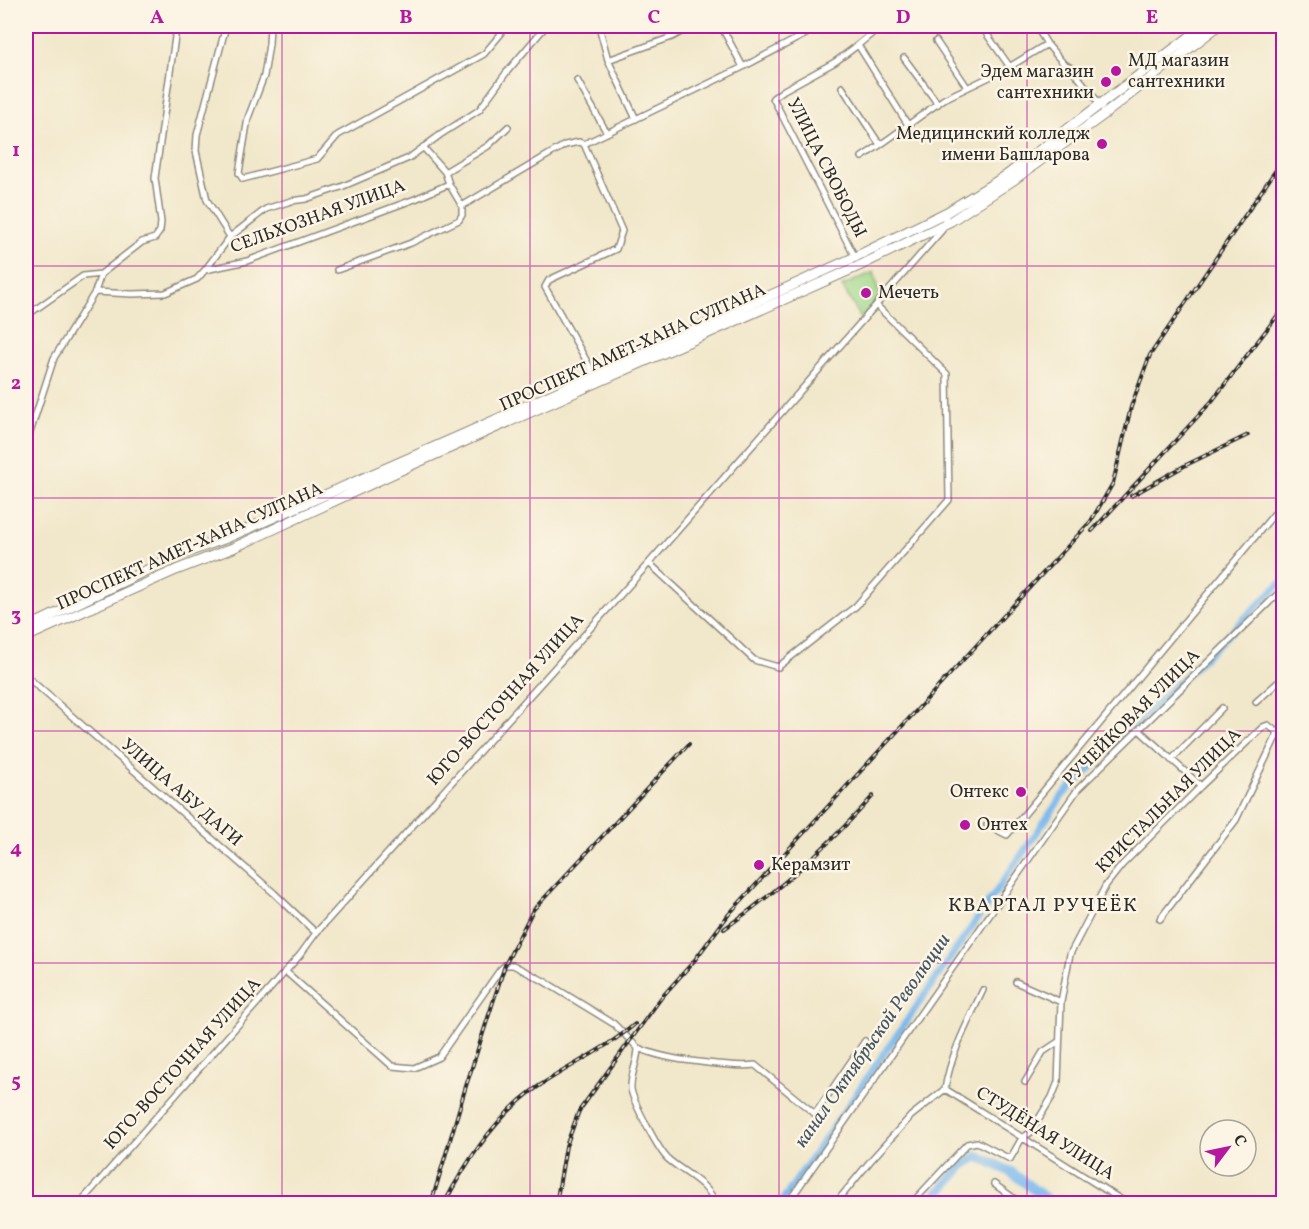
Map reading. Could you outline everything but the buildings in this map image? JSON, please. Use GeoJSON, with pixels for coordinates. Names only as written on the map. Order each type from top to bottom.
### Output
{"type":"FeatureCollection","features":[{"type":"Feature","properties":{"kind":"main road"},"geometry":{"type":"LineString","coordinates":[[857,262],[947,213],[1007,175],[1103,109],[1204,26]]}},
{"type":"Feature","properties":{"kind":"main road","name":"ПРОСПЕКТ АМЕТ-ХАНА СУЛТАНА"},"geometry":{"type":"LineString","coordinates":[[26,637],[176,570],[233,548],[596,378],[944,225],[1012,181],[1103,109],[1218,26]]}},
{"type":"Feature","properties":{"kind":"main road"},"geometry":{"type":"LineString","coordinates":[[26,628],[174,557],[229,537],[596,378]]}},
{"type":"Feature","properties":{"kind":"street"},"geometry":{"type":"LineString","coordinates":[[226,26],[197,135],[196,151],[207,200],[230,237]]}},
{"type":"Feature","properties":{"kind":"street"},"geometry":{"type":"LineString","coordinates":[[270,26],[264,75],[249,118],[239,173],[243,179],[317,159],[338,135],[484,54],[500,35],[503,26]]}},
{"type":"Feature","properties":{"kind":"street"},"geometry":{"type":"LineString","coordinates":[[205,270],[230,237],[266,209],[341,187],[409,158],[479,110],[506,73],[546,26]]}},
{"type":"Feature","properties":{"kind":"street"},"geometry":{"type":"LineString","coordinates":[[599,26],[608,60],[636,119]]}},
{"type":"Feature","properties":{"kind":"street"},"geometry":{"type":"LineString","coordinates":[[608,60],[672,37],[692,26]]}},
{"type":"Feature","properties":{"kind":"street"},"geometry":{"type":"LineString","coordinates":[[721,26],[743,66]]}},
{"type":"Feature","properties":{"kind":"street"},"geometry":{"type":"LineString","coordinates":[[462,206],[565,145],[579,142],[584,144],[821,26]]}},
{"type":"Feature","properties":{"kind":"street"},"geometry":{"type":"LineString","coordinates":[[881,26],[858,45],[908,125]]}},
{"type":"Feature","properties":{"kind":"street"},"geometry":{"type":"LineString","coordinates":[[981,26],[1010,67]]}},
{"type":"Feature","properties":{"kind":"street"},"geometry":{"type":"LineString","coordinates":[[1036,26],[1047,44],[1063,63],[1071,68],[1103,109]]}},
{"type":"Feature","properties":{"kind":"street"},"geometry":{"type":"LineString","coordinates":[[26,316],[83,276],[101,274],[142,242],[155,237],[160,231],[161,222],[155,178],[175,37]]}},
{"type":"Feature","properties":{"kind":"street"},"geometry":{"type":"LineString","coordinates":[[936,41],[967,87]]}},
{"type":"Feature","properties":{"kind":"street"},"geometry":{"type":"LineString","coordinates":[[862,157],[938,104],[967,87],[1010,67],[1047,44]]}},
{"type":"Feature","properties":{"kind":"street","name":"УЛИЦА СВОБОДЫ"},"geometry":{"type":"LineString","coordinates":[[857,262],[773,98],[835,62],[844,53],[858,45]]}},
{"type":"Feature","properties":{"kind":"street"},"geometry":{"type":"LineString","coordinates":[[904,58],[938,104]]}},
{"type":"Feature","properties":{"kind":"street"},"geometry":{"type":"LineString","coordinates":[[577,80],[607,133]]}},
{"type":"Feature","properties":{"kind":"street"},"geometry":{"type":"LineString","coordinates":[[842,87],[880,145]]}},
{"type":"Feature","properties":{"kind":"street"},"geometry":{"type":"LineString","coordinates":[[445,172],[488,146],[508,127]]}},
{"type":"Feature","properties":{"kind":"street"},"geometry":{"type":"LineString","coordinates":[[584,144],[622,231],[616,249],[549,280],[545,287],[596,378]]}},
{"type":"Feature","properties":{"kind":"street"},"geometry":{"type":"LineString","coordinates":[[337,270],[411,243],[459,220],[462,215],[462,206],[448,184],[445,172],[423,147]]}},
{"type":"Feature","properties":{"kind":"street","name":"СЕЛЬХОЗНАЯ УЛИЦА"},"geometry":{"type":"LineString","coordinates":[[95,292],[165,293],[197,279],[205,270],[247,261],[415,200],[448,184]]}},
{"type":"Feature","properties":{"kind":"street","name":"ЮГО-ВОСТОЧНАЯ УЛИЦА"},"geometry":{"type":"LineString","coordinates":[[79,1203],[316,933],[649,563],[942,230],[947,213]]}},
{"type":"Feature","properties":{"kind":"street"},"geometry":{"type":"LineString","coordinates":[[26,445],[54,358],[95,292],[101,274]]}},
{"type":"Feature","properties":{"kind":"street"},"geometry":{"type":"LineString","coordinates":[[649,563],[754,660],[778,667],[856,606],[949,500],[947,374],[876,305]]}},
{"type":"Feature","properties":{"kind":"street"},"geometry":{"type":"LineString","coordinates":[[987,825],[1007,835],[1274,514],[1284,505]]}},
{"type":"Feature","properties":{"kind":"street","name":"РУЧЕЙКОВАЯ УЛИЦА"},"geometry":{"type":"LineString","coordinates":[[787,1203],[1078,789],[1284,588]]}},
{"type":"Feature","properties":{"kind":"street","name":"УЛИЦА АБУ ДАГИ"},"geometry":{"type":"LineString","coordinates":[[26,676],[274,893],[316,933]]}},
{"type":"Feature","properties":{"kind":"street"},"geometry":{"type":"LineString","coordinates":[[1256,702],[1284,677]]}},
{"type":"Feature","properties":{"kind":"street","name":"КРИСТАЛЬНАЯ УЛИЦА"},"geometry":{"type":"LineString","coordinates":[[1172,760],[1222,708]]}},
{"type":"Feature","properties":{"kind":"street"},"geometry":{"type":"LineString","coordinates":[[1160,920],[1236,820],[1281,735],[1284,723]]}},
{"type":"Feature","properties":{"kind":"street","name":"КРИСТАЛЬНАЯ УЛИЦА"},"geometry":{"type":"LineString","coordinates":[[911,1203],[967,1144],[977,1142],[1010,1159],[1023,1138],[1030,1133],[1052,1097],[1058,1082],[1061,1002],[1070,954],[1106,885],[1122,865],[1263,727],[1268,725],[1281,735]]}},
{"type":"Feature","properties":{"kind":"street"},"geometry":{"type":"LineString","coordinates":[[1139,730],[1201,786]]}},
{"type":"Feature","properties":{"kind":"street"},"geometry":{"type":"LineString","coordinates":[[285,971],[392,1066],[414,1068],[439,1057],[505,965],[513,965],[542,980],[614,1024],[638,1048],[664,1057],[687,1061],[742,1067],[755,1065],[815,1114],[865,1041]]}},
{"type":"Feature","properties":{"kind":"street"},"geometry":{"type":"LineString","coordinates":[[1017,982],[1061,1002]]}},
{"type":"Feature","properties":{"kind":"street"},"geometry":{"type":"LineString","coordinates":[[835,1203],[911,1116],[945,1089],[948,1070],[958,1042],[983,990]]}},
{"type":"Feature","properties":{"kind":"street"},"geometry":{"type":"LineString","coordinates":[[1025,1082],[1043,1052],[1058,1042]]}},
{"type":"Feature","properties":{"kind":"street"},"geometry":{"type":"LineString","coordinates":[[638,1048],[631,1079],[631,1091],[636,1105],[666,1157],[705,1187],[716,1203]]}},
{"type":"Feature","properties":{"kind":"street","name":"СТУДЁНАЯ УЛИЦА"},"geometry":{"type":"LineString","coordinates":[[945,1089],[1128,1203]]}},
{"type":"Feature","properties":{"kind":"street"},"geometry":{"type":"LineString","coordinates":[[994,1184],[1022,1203]]}},
{"type":"Feature","properties":{"kind":"green space"},"geometry":{"type":"Polygon","coordinates":[[[874,272],[880,297],[861,318],[842,286],[874,272]]]}},
{"type":"Feature","properties":{"kind":"waterway","name":"канал Октябрьской Революции"},"geometry":{"type":"LineString","coordinates":[[780,1204],[1063,795],[1284,580]]}},
{"type":"Feature","properties":{"kind":"waterway"},"geometry":{"type":"LineString","coordinates":[[929,1204],[963,1165],[978,1156],[1011,1172],[1053,1204]]}},
{"type":"Feature","properties":{"kind":"railway"},"geometry":{"type":"LineString","coordinates":[[556,1204],[566,1146],[579,1111],[661,998],[694,961],[729,914],[1091,521],[1113,483],[1131,407],[1150,355],[1284,158]]}},
{"type":"Feature","properties":{"kind":"railway"},"geometry":{"type":"LineString","coordinates":[[1092,531],[1212,401],[1284,307]]}},
{"type":"Feature","properties":{"kind":"railway"},"geometry":{"type":"LineString","coordinates":[[1131,496],[1186,465],[1248,435]]}},
{"type":"Feature","properties":{"kind":"railway"},"geometry":{"type":"LineString","coordinates":[[431,1204],[505,965],[533,910],[689,744]]}},
{"type":"Feature","properties":{"kind":"railway"},"geometry":{"type":"LineString","coordinates":[[724,929],[802,867],[873,796]]}},
{"type":"Feature","properties":{"kind":"railway"},"geometry":{"type":"LineString","coordinates":[[444,1204],[484,1139],[510,1110],[539,1086],[612,1041],[635,1024]]}},
{"type":"Feature","properties":{"kind":"place","name":"МД магазин сантехники"},"geometry":{"type":"Point","coordinates":[1116,71]}},
{"type":"Feature","properties":{"kind":"place","name":"Эдем магазин сантехники"},"geometry":{"type":"Point","coordinates":[1106,82]}},
{"type":"Feature","properties":{"kind":"place","name":"Медицинский колледж имени Башларова"},"geometry":{"type":"Point","coordinates":[1102,144]}},
{"type":"Feature","properties":{"kind":"place","name":"Мечеть"},"geometry":{"type":"Point","coordinates":[866,293]}},
{"type":"Feature","properties":{"kind":"place","name":"Онтекс"},"geometry":{"type":"Point","coordinates":[1021,792]}},
{"type":"Feature","properties":{"kind":"place","name":"Онтех"},"geometry":{"type":"Point","coordinates":[965,825]}},
{"type":"Feature","properties":{"kind":"place","name":"Керамзит"},"geometry":{"type":"Point","coordinates":[759,865]}},
{"type":"Feature","properties":{"kind":"district","name":"КВАРТАЛ РУЧЕЁК"},"geometry":{"type":"Point","coordinates":[1043,906]}}]}
